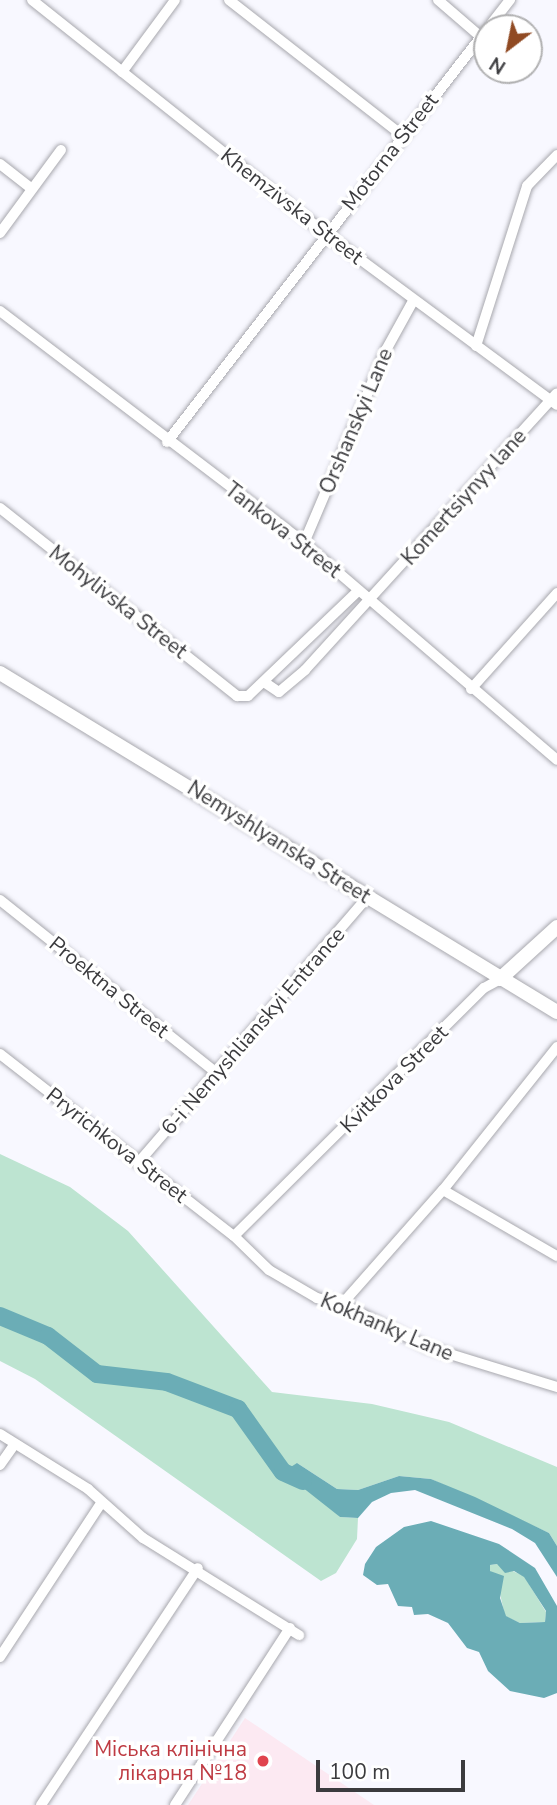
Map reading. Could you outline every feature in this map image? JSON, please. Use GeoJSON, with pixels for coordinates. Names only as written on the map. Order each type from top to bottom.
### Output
{"type":"FeatureCollection","features":[{"type":"Feature","properties":{"kind":"street","name":"Khemzivska Street"},"geometry":{"type":"LineString","coordinates":[[32,0],[413,301],[555,399]]}},
{"type":"Feature","properties":{"kind":"street"},"geometry":{"type":"LineString","coordinates":[[122,72],[175,0]]}},
{"type":"Feature","properties":{"kind":"street"},"geometry":{"type":"LineString","coordinates":[[229,0],[402,135]]}},
{"type":"Feature","properties":{"kind":"street"},"geometry":{"type":"LineString","coordinates":[[438,0],[473,24]]}},
{"type":"Feature","properties":{"kind":"street","name":"Motorna Street"},"geometry":{"type":"LineString","coordinates":[[499,14],[510,0]]}},
{"type":"Feature","properties":{"kind":"street","name":"Motorna Street"},"geometry":{"type":"LineString","coordinates":[[167,442],[402,135],[473,47]]}},
{"type":"Feature","properties":{"kind":"street"},"geometry":{"type":"LineString","coordinates":[[0,233],[61,150]]}},
{"type":"Feature","properties":{"kind":"street"},"geometry":{"type":"LineString","coordinates":[[476,346],[527,186],[557,155]]}},
{"type":"Feature","properties":{"kind":"street"},"geometry":{"type":"LineString","coordinates":[[0,164],[31,188]]}},
{"type":"Feature","properties":{"kind":"street","name":"Orshanskyi Lane"},"geometry":{"type":"LineString","coordinates":[[304,543],[386,350],[413,301]]}},
{"type":"Feature","properties":{"kind":"street","name":"Tankova Street"},"geometry":{"type":"LineString","coordinates":[[0,311],[167,442],[304,543],[471,690],[557,760]]}},
{"type":"Feature","properties":{"kind":"street","name":"Komertsiynyy lane"},"geometry":{"type":"LineString","coordinates":[[264,682],[275,692],[290,684],[371,601],[555,399]]}},
{"type":"Feature","properties":{"kind":"street","name":"Mohylivska Street"},"geometry":{"type":"LineString","coordinates":[[0,508],[237,696],[248,696],[264,682]]}},
{"type":"Feature","properties":{"kind":"street"},"geometry":{"type":"LineString","coordinates":[[264,682],[359,590]]}},
{"type":"Feature","properties":{"kind":"street"},"geometry":{"type":"LineString","coordinates":[[471,690],[557,593]]}},
{"type":"Feature","properties":{"kind":"street","name":"Nemyshlyanska Street"},"geometry":{"type":"LineString","coordinates":[[0,673],[557,1012]]}},
{"type":"Feature","properties":{"kind":"street","name":"6-i Nemyshlianskyi Entrance"},"geometry":{"type":"LineString","coordinates":[[138,1163],[218,1074],[368,897]]}},
{"type":"Feature","properties":{"kind":"street","name":"Proektna Street"},"geometry":{"type":"LineString","coordinates":[[0,900],[218,1074]]}},
{"type":"Feature","properties":{"kind":"street","name":"Kvitkova Street"},"geometry":{"type":"LineString","coordinates":[[234,1236],[484,988],[500,979],[557,927]]}},
{"type":"Feature","properties":{"kind":"street"},"geometry":{"type":"LineString","coordinates":[[342,1304],[443,1190],[557,1047]]}},
{"type":"Feature","properties":{"kind":"street","name":"Pryrichkova Street"},"geometry":{"type":"LineString","coordinates":[[0,1054],[234,1236]]}},
{"type":"Feature","properties":{"kind":"street"},"geometry":{"type":"LineString","coordinates":[[443,1190],[557,1256]]}},
{"type":"Feature","properties":{"kind":"street","name":"Kokhanky Lane"},"geometry":{"type":"LineString","coordinates":[[234,1236],[269,1270],[317,1298],[342,1304],[427,1348],[557,1387]]}},
{"type":"Feature","properties":{"kind":"street"},"geometry":{"type":"LineString","coordinates":[[0,1434],[88,1489],[143,1538],[198,1568],[295,1632],[175,1805]]}},
{"type":"Feature","properties":{"kind":"street"},"geometry":{"type":"LineString","coordinates":[[0,1465],[14,1445]]}},
{"type":"Feature","properties":{"kind":"street"},"geometry":{"type":"LineString","coordinates":[[0,1657],[101,1503]]}},
{"type":"Feature","properties":{"kind":"street"},"geometry":{"type":"LineString","coordinates":[[41,1805],[198,1568]]}},
{"type":"Feature","properties":{"kind":"shaded area","name":"Міська клінічна лікарня №18"},"geometry":{"type":"Polygon","coordinates":[[[245,1718],[374,1805],[188,1805],[245,1718]]]}},
{"type":"Feature","properties":{"kind":"green space"},"geometry":{"type":"Polygon","coordinates":[[[0,1154],[70,1187],[128,1231],[272,1392],[372,1404],[449,1422],[557,1467],[557,1546],[549,1533],[431,1479],[399,1476],[358,1490],[337,1489],[297,1463],[340,1517],[358,1518],[357,1539],[336,1573],[321,1581],[35,1379],[0,1361],[0,1154]]]}},
{"type":"Feature","properties":{"kind":"green space"},"geometry":{"type":"Polygon","coordinates":[[[497,1564],[524,1576],[546,1612],[545,1622],[520,1623],[505,1616],[496,1576],[490,1571],[490,1565],[497,1564]]]}},
{"type":"Feature","properties":{"kind":"water"},"geometry":{"type":"Polygon","coordinates":[[[297,1463],[337,1489],[358,1490],[399,1476],[431,1479],[475,1497],[549,1533],[557,1546],[557,1577],[535,1543],[512,1529],[415,1490],[391,1493],[372,1502],[358,1518],[340,1517],[283,1472],[297,1463]]]}},
{"type":"Feature","properties":{"kind":"water"},"geometry":{"type":"Polygon","coordinates":[[[431,1521],[499,1544],[535,1568],[557,1606],[557,1693],[544,1698],[510,1691],[488,1671],[479,1652],[467,1648],[448,1623],[428,1614],[414,1615],[412,1607],[398,1606],[388,1584],[377,1585],[363,1575],[365,1564],[376,1547],[404,1527],[431,1521]],[[497,1564],[490,1565],[490,1571],[504,1576],[500,1598],[506,1616],[520,1623],[545,1622],[546,1611],[524,1577],[514,1571],[505,1573],[497,1564]]]}},
{"type":"Feature","properties":{"kind":"waterway"},"geometry":{"type":"LineString","coordinates":[[0,1316],[48,1336],[97,1374],[167,1382],[238,1409],[283,1472],[303,1481]]}},
{"type":"Feature","properties":{"kind":"place","name":"Міська клінічна лікарня №18"},"geometry":{"type":"Point","coordinates":[263,1761]}}]}
